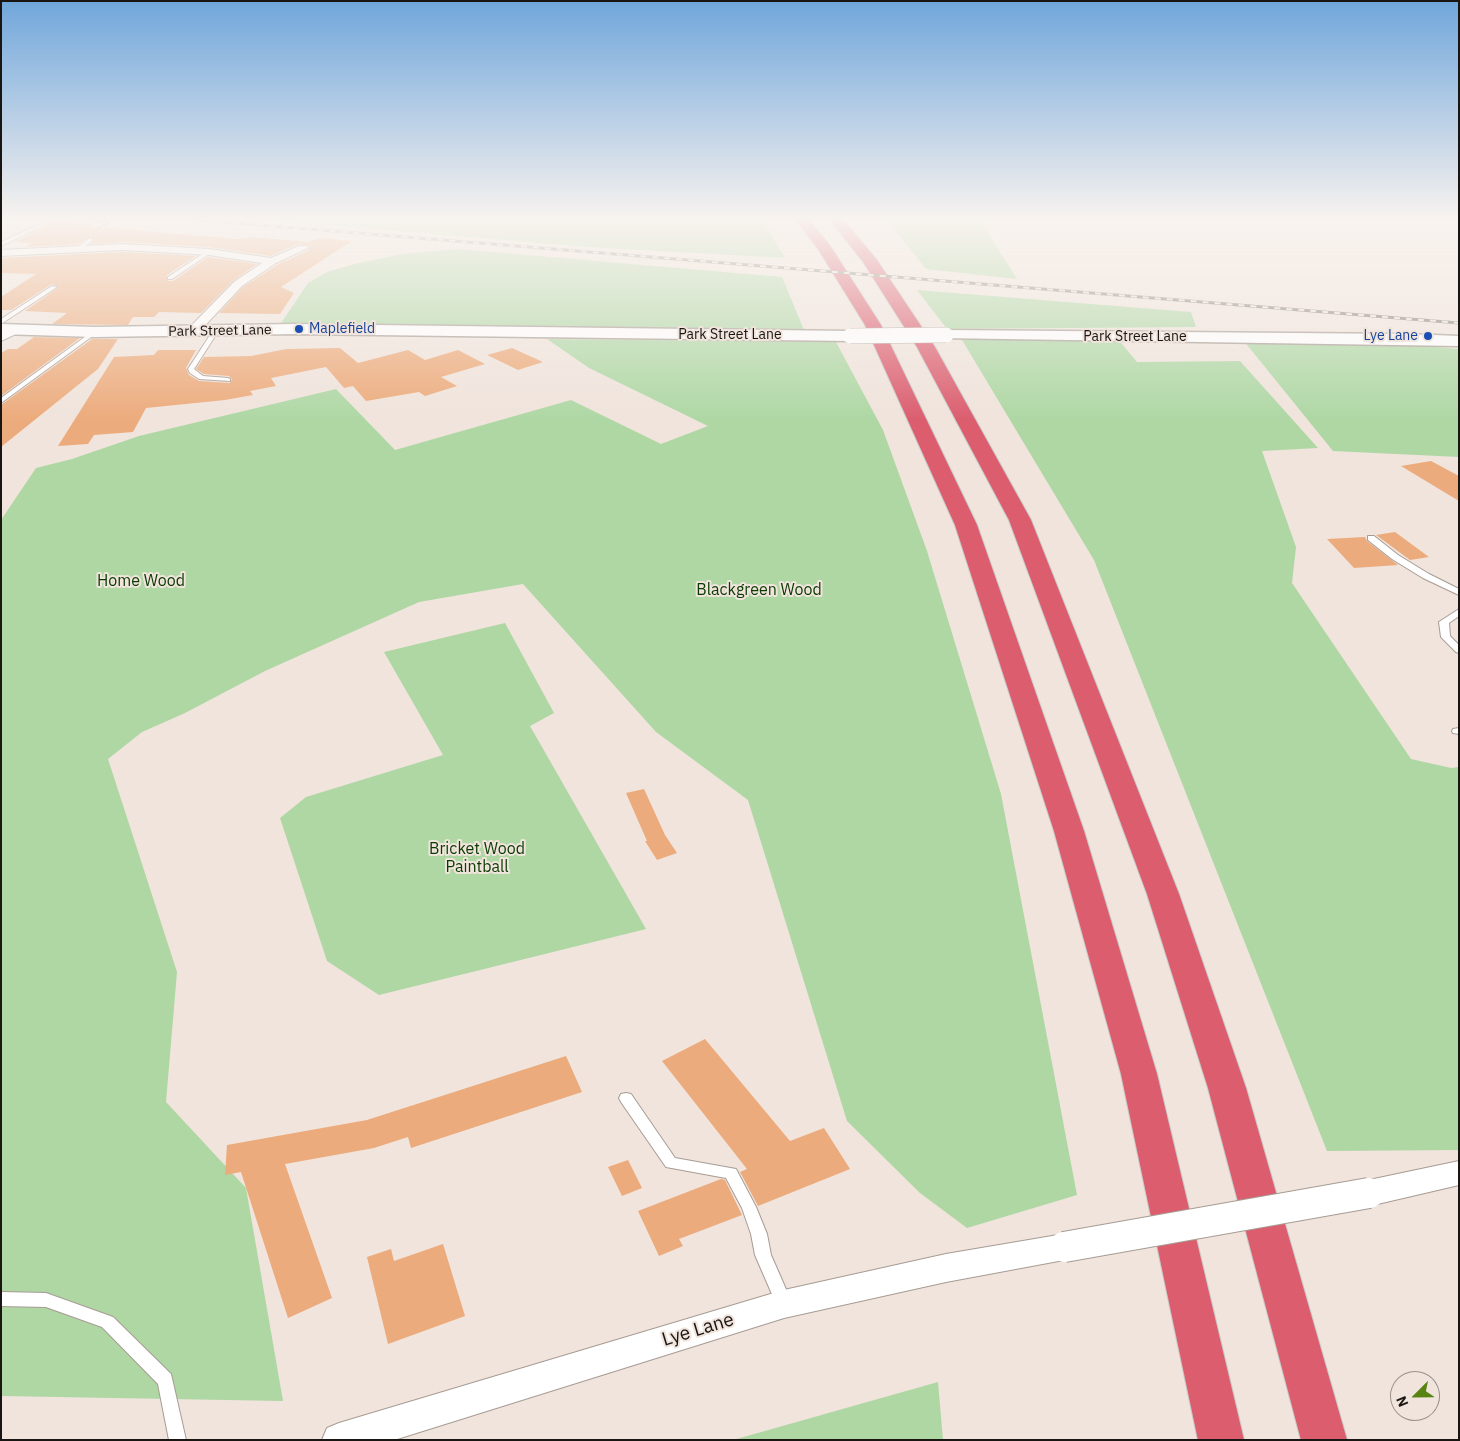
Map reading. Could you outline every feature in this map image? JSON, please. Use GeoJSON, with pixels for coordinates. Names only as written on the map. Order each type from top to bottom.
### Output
{"type":"FeatureCollection","features":[{"type":"Feature","properties":{"kind":"highway"},"geometry":{"type":"LineString","coordinates":[[849,286],[873,325],[966,525],[1069,832],[1139,1074],[1221,1440]]}},
{"type":"Feature","properties":{"kind":"highway"},"geometry":{"type":"LineString","coordinates":[[886,286],[926,347],[1020,520],[1163,894],[1227,1088],[1324,1440]]}},
{"type":"Feature","properties":{"kind":"street"},"geometry":{"type":"LineString","coordinates":[[193,331],[236,286]]}},
{"type":"Feature","properties":{"kind":"street","name":"Park Street Lane"},"geometry":{"type":"LineString","coordinates":[[5,330],[95,332],[296,330],[850,336],[1399,338],[1459,341]]}},
{"type":"Feature","properties":{"kind":"street","name":"Lye Lane"},"geometry":{"type":"LineString","coordinates":[[339,1440],[784,1304],[946,1268],[1369,1193],[1459,1173]]}},
{"type":"Feature","properties":{"kind":"lane"},"geometry":{"type":"LineString","coordinates":[[5,330],[54,287]]}},
{"type":"Feature","properties":{"kind":"lane"},"geometry":{"type":"LineString","coordinates":[[216,330],[191,368],[192,372],[201,378],[228,380]]}},
{"type":"Feature","properties":{"kind":"lane"},"geometry":{"type":"LineString","coordinates":[[1,402],[95,332]]}},
{"type":"Feature","properties":{"kind":"lane"},"geometry":{"type":"LineString","coordinates":[[1371,538],[1395,557],[1459,592]]}},
{"type":"Feature","properties":{"kind":"lane"},"geometry":{"type":"LineString","coordinates":[[1459,612],[1444,622],[1446,636],[1459,650]]}},
{"type":"Feature","properties":{"kind":"lane"},"geometry":{"type":"LineString","coordinates":[[626,1098],[671,1163],[731,1174],[749,1207],[759,1234],[763,1255],[784,1304]]}},
{"type":"Feature","properties":{"kind":"lane"},"geometry":{"type":"LineString","coordinates":[[1,1299],[46,1300],[107,1322],[165,1380],[178,1440]]}},
{"type":"Feature","properties":{"kind":"green space"},"geometry":{"type":"Polygon","coordinates":[[[306,286],[786,286],[804,330],[644,327],[490,329],[281,323],[306,286]]]}},
{"type":"Feature","properties":{"kind":"green space"},"geometry":{"type":"Polygon","coordinates":[[[917,290],[1191,312],[1196,327],[947,329],[917,290]]]}},
{"type":"Feature","properties":{"kind":"green space"},"geometry":{"type":"Polygon","coordinates":[[[547,339],[836,342],[883,430],[927,551],[1001,794],[1077,1195],[967,1228],[920,1193],[847,1121],[748,800],[656,732],[523,584],[419,602],[265,671],[185,713],[142,732],[108,759],[177,972],[166,1102],[246,1188],[283,1401],[1,1396],[1,520],[36,468],[72,459],[139,436],[336,389],[395,450],[571,400],[661,444],[708,426],[589,368],[547,339]]]}},
{"type":"Feature","properties":{"kind":"green space"},"geometry":{"type":"Polygon","coordinates":[[[1118,339],[1137,362],[1240,361],[1318,448],[1262,451],[1296,547],[1292,583],[1411,759],[1451,768],[1459,767],[1459,1150],[1327,1151],[1094,560],[962,340],[1118,339]]]}},
{"type":"Feature","properties":{"kind":"green space"},"geometry":{"type":"Polygon","coordinates":[[[1243,340],[1371,341],[1459,349],[1459,457],[1333,451],[1243,340]]]}},
{"type":"Feature","properties":{"kind":"green space","name":"Bricket Wood Paintball"},"geometry":{"type":"Polygon","coordinates":[[[505,623],[554,713],[530,726],[646,929],[379,995],[327,961],[280,818],[306,797],[443,755],[384,652],[505,623]]]}},
{"type":"Feature","properties":{"kind":"green space"},"geometry":{"type":"Polygon","coordinates":[[[938,1382],[943,1440],[733,1440],[938,1382]]]}},
{"type":"Feature","properties":{"kind":"building"},"geometry":{"type":"Polygon","coordinates":[[[17,286],[48,286],[11,310],[1,310],[1,297],[17,286]]]}},
{"type":"Feature","properties":{"kind":"building"},"geometry":{"type":"Polygon","coordinates":[[[57,286],[228,286],[201,313],[159,312],[154,317],[133,317],[128,325],[52,324],[67,313],[25,311],[59,287],[57,286]]]}},
{"type":"Feature","properties":{"kind":"building"},"geometry":{"type":"Polygon","coordinates":[[[282,286],[294,293],[280,314],[219,313],[243,287],[282,286]]]}},
{"type":"Feature","properties":{"kind":"building"},"geometry":{"type":"Polygon","coordinates":[[[34,337],[80,338],[1,396],[1,353],[8,349],[17,349],[34,337]]]}},
{"type":"Feature","properties":{"kind":"building"},"geometry":{"type":"Polygon","coordinates":[[[92,339],[118,339],[98,369],[1,447],[1,405],[92,339]]]}},
{"type":"Feature","properties":{"kind":"building"},"geometry":{"type":"Polygon","coordinates":[[[340,348],[358,363],[408,350],[425,360],[458,350],[485,364],[441,377],[457,386],[425,396],[419,392],[366,401],[353,386],[344,388],[326,367],[271,378],[276,386],[250,391],[253,395],[225,400],[146,408],[133,432],[94,435],[88,444],[58,446],[114,357],[154,355],[158,350],[196,350],[186,368],[189,375],[199,381],[230,383],[232,379],[229,376],[204,374],[196,369],[204,357],[251,356],[286,349],[340,348]]]}},
{"type":"Feature","properties":{"kind":"building"},"geometry":{"type":"Polygon","coordinates":[[[512,348],[543,362],[518,370],[487,355],[512,348]]]}},
{"type":"Feature","properties":{"kind":"building"},"geometry":{"type":"Polygon","coordinates":[[[1431,461],[1459,476],[1459,501],[1401,466],[1431,461]]]}},
{"type":"Feature","properties":{"kind":"building"},"geometry":{"type":"Polygon","coordinates":[[[1395,532],[1429,557],[1410,560],[1376,535],[1395,532]]]}},
{"type":"Feature","properties":{"kind":"building"},"geometry":{"type":"Polygon","coordinates":[[[1365,537],[1367,541],[1398,565],[1354,568],[1327,539],[1365,537]]]}},
{"type":"Feature","properties":{"kind":"building"},"geometry":{"type":"Polygon","coordinates":[[[644,789],[665,835],[677,853],[657,860],[645,841],[647,841],[626,793],[644,789]]]}},
{"type":"Feature","properties":{"kind":"building"},"geometry":{"type":"Polygon","coordinates":[[[705,1039],[790,1141],[824,1128],[850,1169],[758,1206],[740,1172],[747,1169],[662,1061],[705,1039]]]}},
{"type":"Feature","properties":{"kind":"building"},"geometry":{"type":"Polygon","coordinates":[[[566,1056],[582,1092],[411,1148],[408,1137],[374,1148],[285,1164],[332,1298],[288,1318],[241,1172],[225,1175],[227,1145],[367,1120],[566,1056]]]}},
{"type":"Feature","properties":{"kind":"building"},"geometry":{"type":"Polygon","coordinates":[[[628,1160],[642,1188],[622,1196],[608,1167],[628,1160]]]}},
{"type":"Feature","properties":{"kind":"building"},"geometry":{"type":"Polygon","coordinates":[[[721,1179],[725,1180],[742,1215],[679,1239],[683,1246],[659,1256],[638,1211],[721,1179]]]}},
{"type":"Feature","properties":{"kind":"building"},"geometry":{"type":"Polygon","coordinates":[[[443,1244],[465,1316],[388,1344],[367,1257],[391,1249],[394,1261],[443,1244]]]}},
{"type":"Feature","properties":{"kind":"railway"},"geometry":{"type":"LineString","coordinates":[[1009,286],[1459,323]]}},
{"type":"Feature","properties":{"kind":"place","name":"Maplefield"},"geometry":{"type":"Point","coordinates":[299,329]}},
{"type":"Feature","properties":{"kind":"place","name":"Lye Lane"},"geometry":{"type":"Point","coordinates":[1428,336]}},
{"type":"Feature","properties":{"kind":"park label","name":"Home Wood"},"geometry":{"type":"Point","coordinates":[141,581]}},
{"type":"Feature","properties":{"kind":"park label","name":"Blackgreen Wood"},"geometry":{"type":"Point","coordinates":[759,590]}}]}
